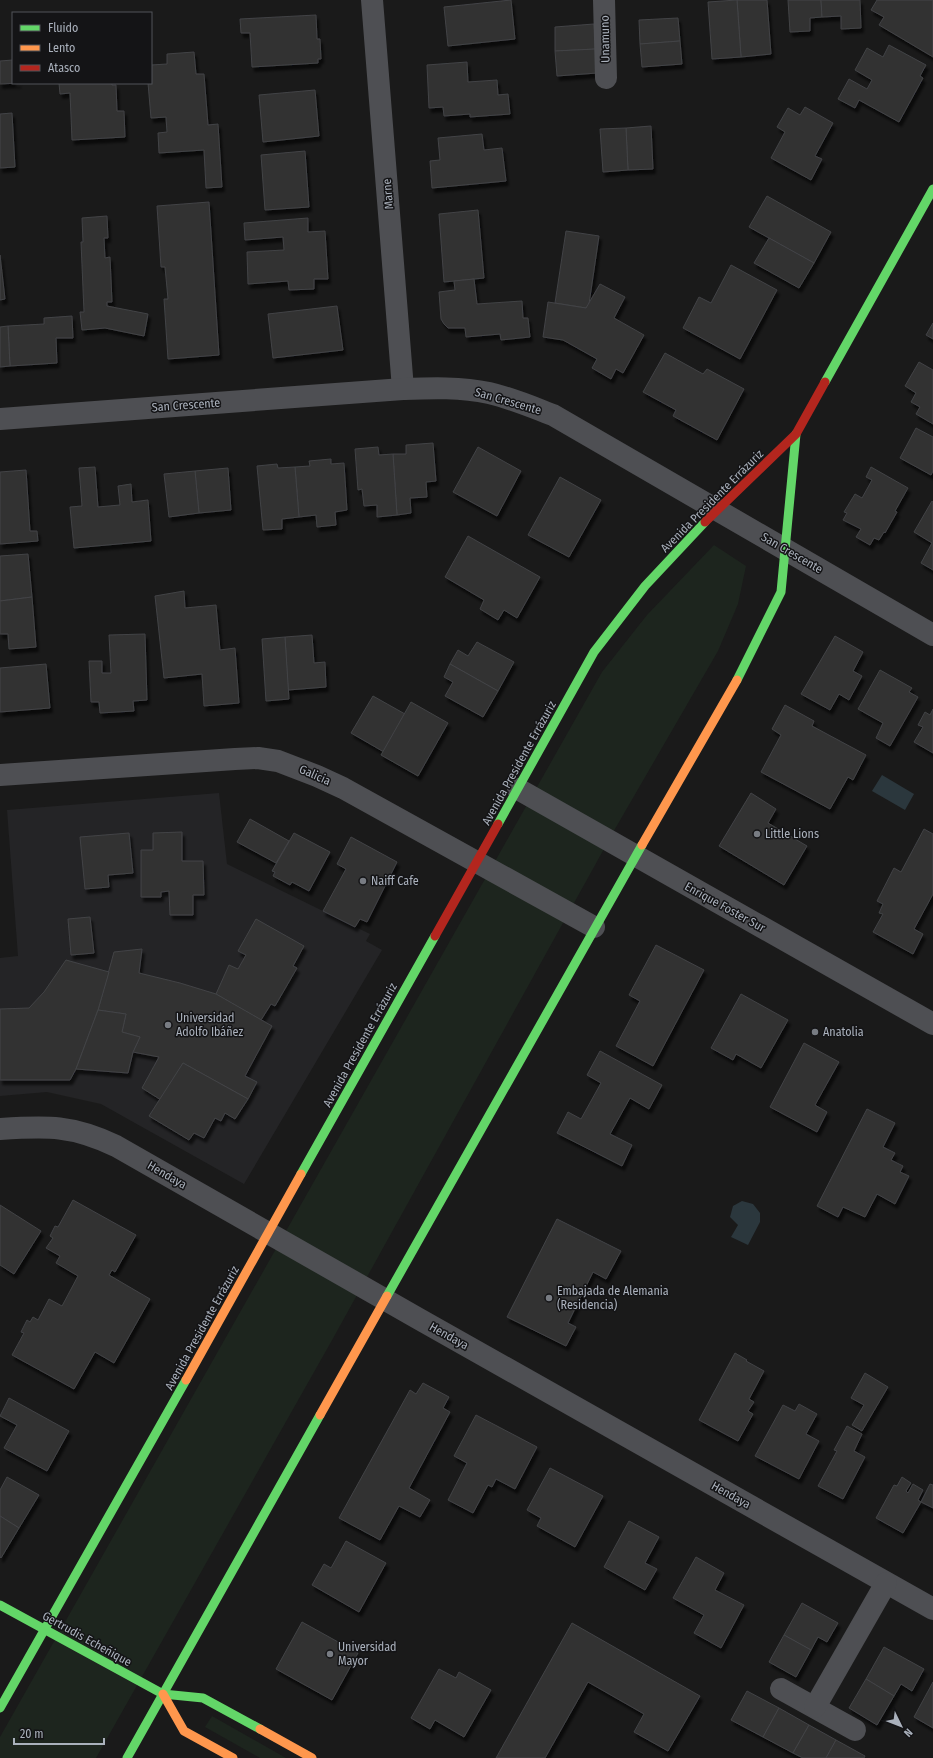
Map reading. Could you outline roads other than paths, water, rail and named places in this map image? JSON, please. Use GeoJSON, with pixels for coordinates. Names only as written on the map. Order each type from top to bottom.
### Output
{"type":"FeatureCollection","features":[{"type":"Feature","properties":{"kind":"main road","name":"Avenida Presidente Errázuriz"},"geometry":{"type":"LineString","coordinates":[[0,1708],[46,1630],[478,862],[594,652],[645,586],[717,509],[796,434],[933,189]]}},
{"type":"Feature","properties":{"kind":"main road","name":"Avenida Presidente Errázuriz"},"geometry":{"type":"LineString","coordinates":[[127,1758],[594,927],[738,679],[781,592],[796,434]]}},
{"type":"Feature","properties":{"kind":"main road","name":"Gertrudis Echeñique"},"geometry":{"type":"LineString","coordinates":[[0,1605],[163,1694],[203,1698],[312,1758]]}},
{"type":"Feature","properties":{"kind":"main road"},"geometry":{"type":"LineString","coordinates":[[163,1694],[184,1731],[233,1758]]}},
{"type":"Feature","properties":{"kind":"street","name":"Marne"},"geometry":{"type":"LineString","coordinates":[[372,0],[403,389]]}},
{"type":"Feature","properties":{"kind":"street","name":"Unamuno"},"geometry":{"type":"LineString","coordinates":[[604,0],[606,78]]}},
{"type":"Feature","properties":{"kind":"street","name":"San Crescente"},"geometry":{"type":"LineString","coordinates":[[0,419],[403,389],[464,389],[489,393],[522,402],[553,415],[933,634]]}},
{"type":"Feature","properties":{"kind":"street","name":"Galicia"},"geometry":{"type":"LineString","coordinates":[[0,775],[235,758],[258,758],[278,761],[296,767],[344,788],[594,927]]}},
{"type":"Feature","properties":{"kind":"street","name":"Enrique Foster Sur"},"geometry":{"type":"LineString","coordinates":[[518,789],[933,1024]]}},
{"type":"Feature","properties":{"kind":"street","name":"Hendaya"},"geometry":{"type":"LineString","coordinates":[[0,1129],[53,1127],[86,1133],[116,1146],[268,1234],[933,1609]]}},
{"type":"Feature","properties":{"kind":"street"},"geometry":{"type":"LineString","coordinates":[[815,1707],[886,1583]]}},
{"type":"Feature","properties":{"kind":"street"},"geometry":{"type":"LineString","coordinates":[[781,1689],[855,1730]]}},
{"type":"Feature","properties":{"kind":"place","name":"Little Lions"},"geometry":{"type":"Point","coordinates":[757,834]}},
{"type":"Feature","properties":{"kind":"place","name":"Naiff Cafe"},"geometry":{"type":"Point","coordinates":[363,881]}},
{"type":"Feature","properties":{"kind":"place","name":"Universidad Adolfo Ibáñez"},"geometry":{"type":"Point","coordinates":[168,1025]}},
{"type":"Feature","properties":{"kind":"place","name":"Anatolia"},"geometry":{"type":"Point","coordinates":[815,1032]}},
{"type":"Feature","properties":{"kind":"place","name":"Embajada de Alemania (Residencia)"},"geometry":{"type":"Point","coordinates":[549,1298]}},
{"type":"Feature","properties":{"kind":"place","name":"Universidad Mayor"},"geometry":{"type":"Point","coordinates":[330,1654]}}]}
